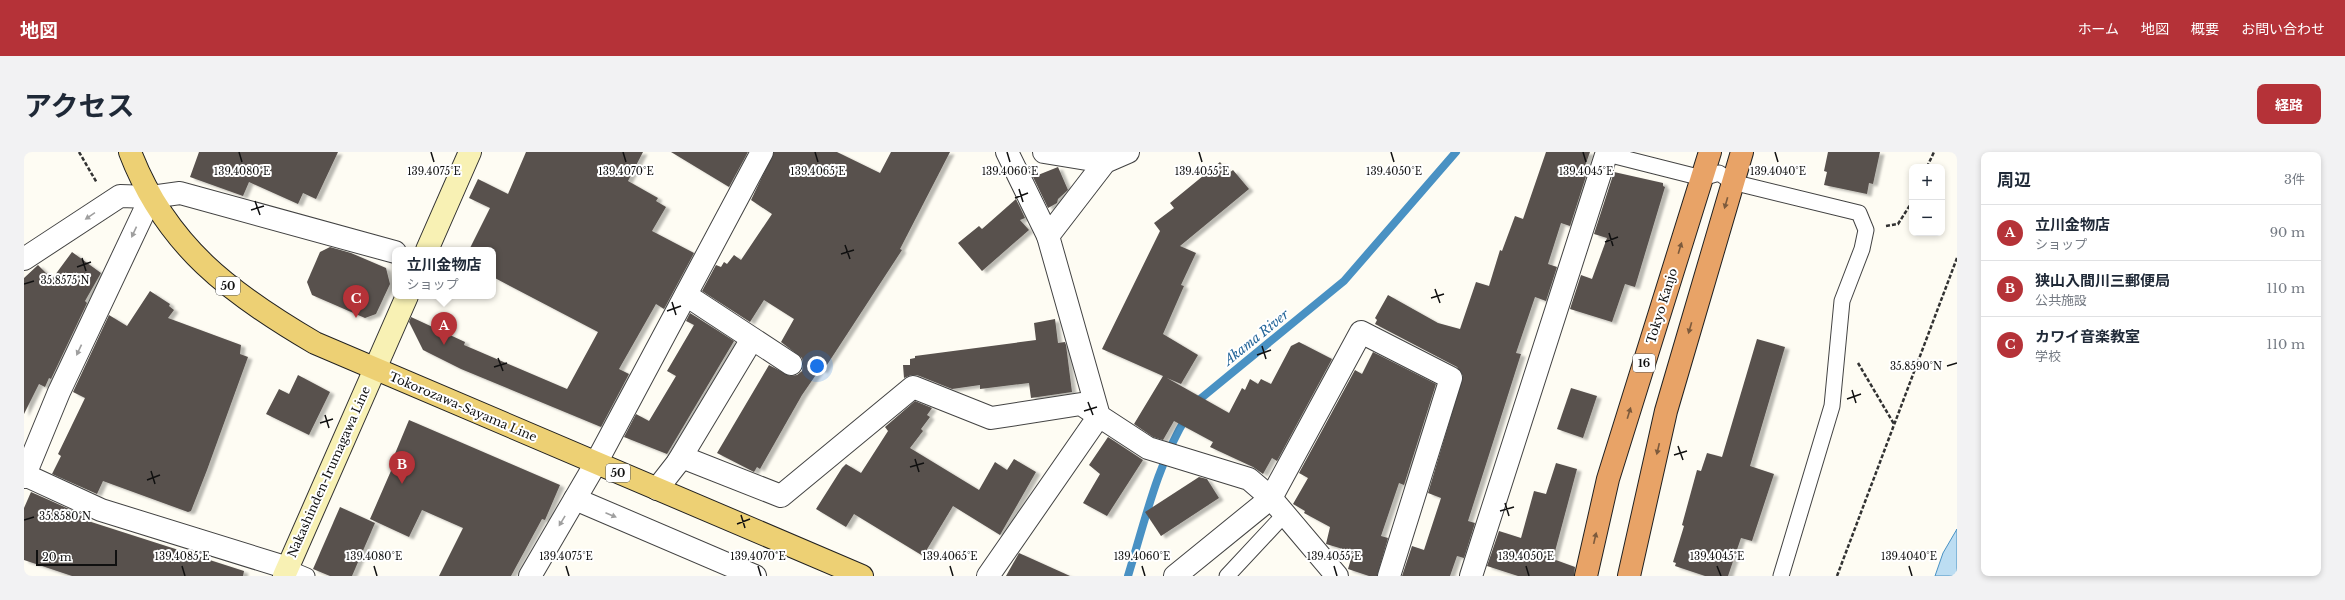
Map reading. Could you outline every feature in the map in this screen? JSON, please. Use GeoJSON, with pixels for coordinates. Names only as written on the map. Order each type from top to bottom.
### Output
{"type":"FeatureCollection","features":[{"type":"Feature","properties":{"kind":"highway","name":"Tokyo Kanjo"},"geometry":{"type":"LineString","coordinates":[[1586,576],[1608,479],[1710,152]]}},
{"type":"Feature","properties":{"kind":"highway"},"geometry":{"type":"LineString","coordinates":[[1629,576],[1666,411],[1742,152]]}},
{"type":"Feature","properties":{"kind":"main road","name":"Tokorozawa-Sayama Line"},"geometry":{"type":"LineString","coordinates":[[130,152],[151,197],[173,232],[201,262],[237,294],[314,343],[862,576]]}},
{"type":"Feature","properties":{"kind":"main road"},"geometry":{"type":"LineString","coordinates":[[429,247],[470,152]]}},
{"type":"Feature","properties":{"kind":"main road","name":"Nakashinden-Irumagawa Line"},"geometry":{"type":"LineString","coordinates":[[293,573],[374,369],[406,299]]}},
{"type":"Feature","properties":{"kind":"street"},"geometry":{"type":"LineString","coordinates":[[530,576],[596,463],[762,152]]}},
{"type":"Feature","properties":{"kind":"street"},"geometry":{"type":"LineString","coordinates":[[1007,152],[1048,236],[1099,416]]}},
{"type":"Feature","properties":{"kind":"street"},"geometry":{"type":"LineString","coordinates":[[1044,152],[1105,162]]}},
{"type":"Feature","properties":{"kind":"street"},"geometry":{"type":"LineString","coordinates":[[1048,236],[1105,162],[1128,152]]}},
{"type":"Feature","properties":{"kind":"street"},"geometry":{"type":"LineString","coordinates":[[1472,576],[1607,153]]}},
{"type":"Feature","properties":{"kind":"street"},"geometry":{"type":"LineString","coordinates":[[24,259],[120,196],[151,197],[180,193],[196,196],[392,251]]}},
{"type":"Feature","properties":{"kind":"street"},"geometry":{"type":"LineString","coordinates":[[151,197],[25,468],[101,510],[293,573]]}},
{"type":"Feature","properties":{"kind":"street"},"geometry":{"type":"LineString","coordinates":[[686,295],[791,364]]}},
{"type":"Feature","properties":{"kind":"street"},"geometry":{"type":"LineString","coordinates":[[1175,576],[1271,498],[1361,332],[1451,378],[1389,576]]}},
{"type":"Feature","properties":{"kind":"street"},"geometry":{"type":"LineString","coordinates":[[678,462],[752,338]]}},
{"type":"Feature","properties":{"kind":"street"},"geometry":{"type":"LineString","coordinates":[[658,489],[682,457],[781,496],[913,387],[991,418],[1081,404],[1148,448],[1250,479],[1271,498],[1337,576]]}},
{"type":"Feature","properties":{"kind":"street"},"geometry":{"type":"LineString","coordinates":[[988,576],[1099,416]]}},
{"type":"Feature","properties":{"kind":"street"},"geometry":{"type":"LineString","coordinates":[[575,499],[755,576]]}},
{"type":"Feature","properties":{"kind":"lane"},"geometry":{"type":"LineString","coordinates":[[1607,153],[1702,178],[1719,173],[1732,182],[1859,213],[1866,230],[1862,249],[1842,301],[1832,406],[1781,576]]}},
{"type":"Feature","properties":{"kind":"lane"},"geometry":{"type":"LineString","coordinates":[[1227,576],[1284,515]]}},
{"type":"Feature","properties":{"kind":"path"},"geometry":{"type":"LineString","coordinates":[[79,152],[110,203]]}},
{"type":"Feature","properties":{"kind":"path"},"geometry":{"type":"LineString","coordinates":[[1928,164],[1934,152]]}},
{"type":"Feature","properties":{"kind":"path"},"geometry":{"type":"LineString","coordinates":[[95,180],[101,176]]}},
{"type":"Feature","properties":{"kind":"path"},"geometry":{"type":"LineString","coordinates":[[1866,230],[1898,224],[1909,207]]}},
{"type":"Feature","properties":{"kind":"path"},"geometry":{"type":"LineString","coordinates":[[1837,576],[1957,258]]}},
{"type":"Feature","properties":{"kind":"path"},"geometry":{"type":"LineString","coordinates":[[1840,333],[1894,424]]}},
{"type":"Feature","properties":{"kind":"water"},"geometry":{"type":"Polygon","coordinates":[[[1957,529],[1957,576],[1935,576],[1943,553],[1957,529]]]}},
{"type":"Feature","properties":{"kind":"building"},"geometry":{"type":"Polygon","coordinates":[[[199,152],[338,152],[316,199],[303,193],[298,204],[249,182],[243,196],[190,177],[199,152]]]}},
{"type":"Feature","properties":{"kind":"building"},"geometry":{"type":"Polygon","coordinates":[[[526,152],[643,152],[628,181],[658,198],[656,201],[666,207],[652,231],[694,253],[664,309],[656,304],[619,369],[629,374],[601,427],[461,369],[423,350],[409,322],[411,317],[465,342],[464,345],[567,389],[598,332],[496,279],[496,247],[470,247],[490,208],[469,198],[478,179],[508,194],[526,152]]]}},
{"type":"Feature","properties":{"kind":"building"},"geometry":{"type":"Polygon","coordinates":[[[671,152],[748,152],[729,187],[671,152]]]}},
{"type":"Feature","properties":{"kind":"building"},"geometry":{"type":"Polygon","coordinates":[[[774,152],[837,152],[880,173],[891,152],[950,152],[900,249],[902,250],[823,371],[820,369],[802,395],[760,469],[757,467],[754,472],[717,453],[769,365],[790,376],[797,375],[802,371],[802,358],[781,342],[794,319],[764,300],[750,322],[702,291],[716,265],[721,267],[724,262],[727,264],[734,255],[741,260],[772,214],[751,200],[774,152]]]}},
{"type":"Feature","properties":{"kind":"building"},"geometry":{"type":"Polygon","coordinates":[[[1546,152],[1590,152],[1585,166],[1589,167],[1570,226],[1561,223],[1548,264],[1557,267],[1546,301],[1535,297],[1516,353],[1521,354],[1468,521],[1475,523],[1464,558],[1457,556],[1450,576],[1402,576],[1412,546],[1424,550],[1441,498],[1428,493],[1463,376],[1457,367],[1375,324],[1377,320],[1375,318],[1388,295],[1438,323],[1460,329],[1476,282],[1489,286],[1500,250],[1502,251],[1515,216],[1523,219],[1546,152]]]}},
{"type":"Feature","properties":{"kind":"building"},"geometry":{"type":"Polygon","coordinates":[[[1828,152],[1880,152],[1873,184],[1869,183],[1867,194],[1824,185],[1827,172],[1824,171],[1828,152]]]}},
{"type":"Feature","properties":{"kind":"building"},"geometry":{"type":"Polygon","coordinates":[[[1220,162],[1229,173],[1233,170],[1249,189],[1180,246],[1196,253],[1181,285],[1184,286],[1163,334],[1198,355],[1181,384],[1167,378],[1229,413],[1242,388],[1245,390],[1250,379],[1258,384],[1261,379],[1271,384],[1291,346],[1299,342],[1332,359],[1277,461],[1272,458],[1263,474],[1253,467],[1210,447],[1213,442],[1174,421],[1163,440],[1153,437],[1134,424],[1163,376],[1102,349],[1160,231],[1154,223],[1174,208],[1170,203],[1220,162]]]}},
{"type":"Feature","properties":{"kind":"building"},"geometry":{"type":"Polygon","coordinates":[[[1058,167],[1068,190],[1058,199],[1057,203],[1048,208],[1033,177],[1058,167]]]}},
{"type":"Feature","properties":{"kind":"building"},"geometry":{"type":"Polygon","coordinates":[[[1614,172],[1663,183],[1663,186],[1665,187],[1635,287],[1625,284],[1612,322],[1570,309],[1581,275],[1592,279],[1607,238],[1594,234],[1614,172]]]}},
{"type":"Feature","properties":{"kind":"building"},"geometry":{"type":"Polygon","coordinates":[[[1016,199],[1025,218],[1020,220],[1029,230],[982,271],[958,243],[979,226],[982,229],[1016,199]]]}},
{"type":"Feature","properties":{"kind":"building"},"geometry":{"type":"Polygon","coordinates":[[[330,247],[351,253],[386,268],[390,284],[376,314],[365,318],[312,295],[307,282],[320,252],[330,247]]]}},
{"type":"Feature","properties":{"kind":"building"},"geometry":{"type":"Polygon","coordinates":[[[72,252],[101,273],[85,301],[87,303],[51,379],[49,378],[45,387],[39,384],[24,414],[24,278],[38,265],[52,279],[72,252]]]}},
{"type":"Feature","properties":{"kind":"building"},"geometry":{"type":"Polygon","coordinates":[[[150,291],[170,304],[169,306],[174,310],[168,318],[241,345],[240,354],[248,357],[207,470],[191,511],[188,512],[103,481],[97,494],[52,474],[61,456],[58,454],[85,398],[73,392],[109,315],[127,326],[150,291]]]}},
{"type":"Feature","properties":{"kind":"building"},"geometry":{"type":"Polygon","coordinates":[[[690,313],[734,341],[667,454],[624,437],[636,414],[649,421],[676,376],[667,371],[694,325],[686,321],[690,313]]]}},
{"type":"Feature","properties":{"kind":"building"},"geometry":{"type":"Polygon","coordinates":[[[1055,319],[1058,343],[1065,342],[1066,345],[1072,392],[1031,398],[1029,383],[980,389],[980,385],[952,389],[917,375],[911,375],[904,378],[903,365],[910,365],[910,359],[915,358],[915,356],[1036,340],[1034,323],[1055,319]]]}},
{"type":"Feature","properties":{"kind":"building"},"geometry":{"type":"Polygon","coordinates":[[[1757,339],[1785,347],[1750,466],[1774,474],[1752,541],[1741,538],[1728,576],[1705,576],[1675,566],[1676,563],[1673,562],[1684,526],[1682,525],[1697,470],[1701,471],[1707,453],[1722,457],[1757,339]]]}},
{"type":"Feature","properties":{"kind":"building"},"geometry":{"type":"Polygon","coordinates":[[[1373,352],[1436,384],[1404,485],[1399,483],[1381,536],[1388,538],[1377,576],[1369,576],[1348,569],[1353,552],[1326,544],[1330,527],[1304,513],[1305,511],[1293,504],[1308,478],[1299,473],[1355,370],[1362,374],[1373,352]]]}},
{"type":"Feature","properties":{"kind":"building"},"geometry":{"type":"Polygon","coordinates":[[[298,375],[330,392],[309,435],[266,414],[279,389],[289,394],[298,375]]]}},
{"type":"Feature","properties":{"kind":"building"},"geometry":{"type":"Polygon","coordinates":[[[1571,388],[1597,396],[1583,438],[1557,429],[1571,388]]]}},
{"type":"Feature","properties":{"kind":"building"},"geometry":{"type":"Polygon","coordinates":[[[915,401],[932,408],[927,415],[930,417],[921,429],[923,431],[910,448],[979,490],[995,462],[1007,470],[1014,459],[1036,472],[1000,535],[953,506],[923,556],[854,514],[846,527],[816,509],[846,464],[861,473],[888,431],[885,427],[915,401]]]}},
{"type":"Feature","properties":{"kind":"building"},"geometry":{"type":"Polygon","coordinates":[[[409,420],[560,485],[545,520],[542,519],[511,576],[439,576],[463,528],[422,510],[409,537],[370,519],[397,457],[394,456],[409,420]]]}},
{"type":"Feature","properties":{"kind":"building"},"geometry":{"type":"Polygon","coordinates":[[[1108,437],[1143,460],[1107,516],[1083,503],[1100,474],[1089,465],[1108,437]]]}},
{"type":"Feature","properties":{"kind":"building"},"geometry":{"type":"Polygon","coordinates":[[[1556,463],[1577,469],[1553,559],[1575,567],[1574,576],[1518,576],[1487,566],[1499,531],[1521,538],[1534,491],[1546,494],[1556,463]]]}},
{"type":"Feature","properties":{"kind":"building"},"geometry":{"type":"Polygon","coordinates":[[[1199,477],[1207,479],[1219,498],[1161,536],[1145,512],[1199,477]]]}},
{"type":"Feature","properties":{"kind":"building"},"geometry":{"type":"Polygon","coordinates":[[[31,492],[87,517],[85,520],[244,571],[243,576],[72,576],[24,560],[24,508],[31,492]]]}},
{"type":"Feature","properties":{"kind":"building"},"geometry":{"type":"Polygon","coordinates":[[[340,507],[375,523],[352,576],[330,576],[313,569],[340,507]]]}},
{"type":"Feature","properties":{"kind":"building"},"geometry":{"type":"Polygon","coordinates":[[[1019,553],[1070,576],[1006,576],[1019,553]]]}},
{"type":"Feature","properties":{"kind":"waterway","name":"Akama River"},"geometry":{"type":"LineString","coordinates":[[1194,404],[1344,281],[1456,152]]}},
{"type":"Feature","properties":{"kind":"waterway","name":"Akama River"},"geometry":{"type":"LineString","coordinates":[[1128,576],[1146,514],[1160,474],[1187,416]]}},
{"type":"Feature","properties":{"kind":"place","name":"カワイ音楽教室"},"geometry":{"type":"Point","coordinates":[356,318]}},
{"type":"Feature","properties":{"kind":"place","name":"立川金物店"},"geometry":{"type":"Point","coordinates":[444,345]}},
{"type":"Feature","properties":{"kind":"place","name":"狭山入間川三郵便局"},"geometry":{"type":"Point","coordinates":[402,484]}}]}
